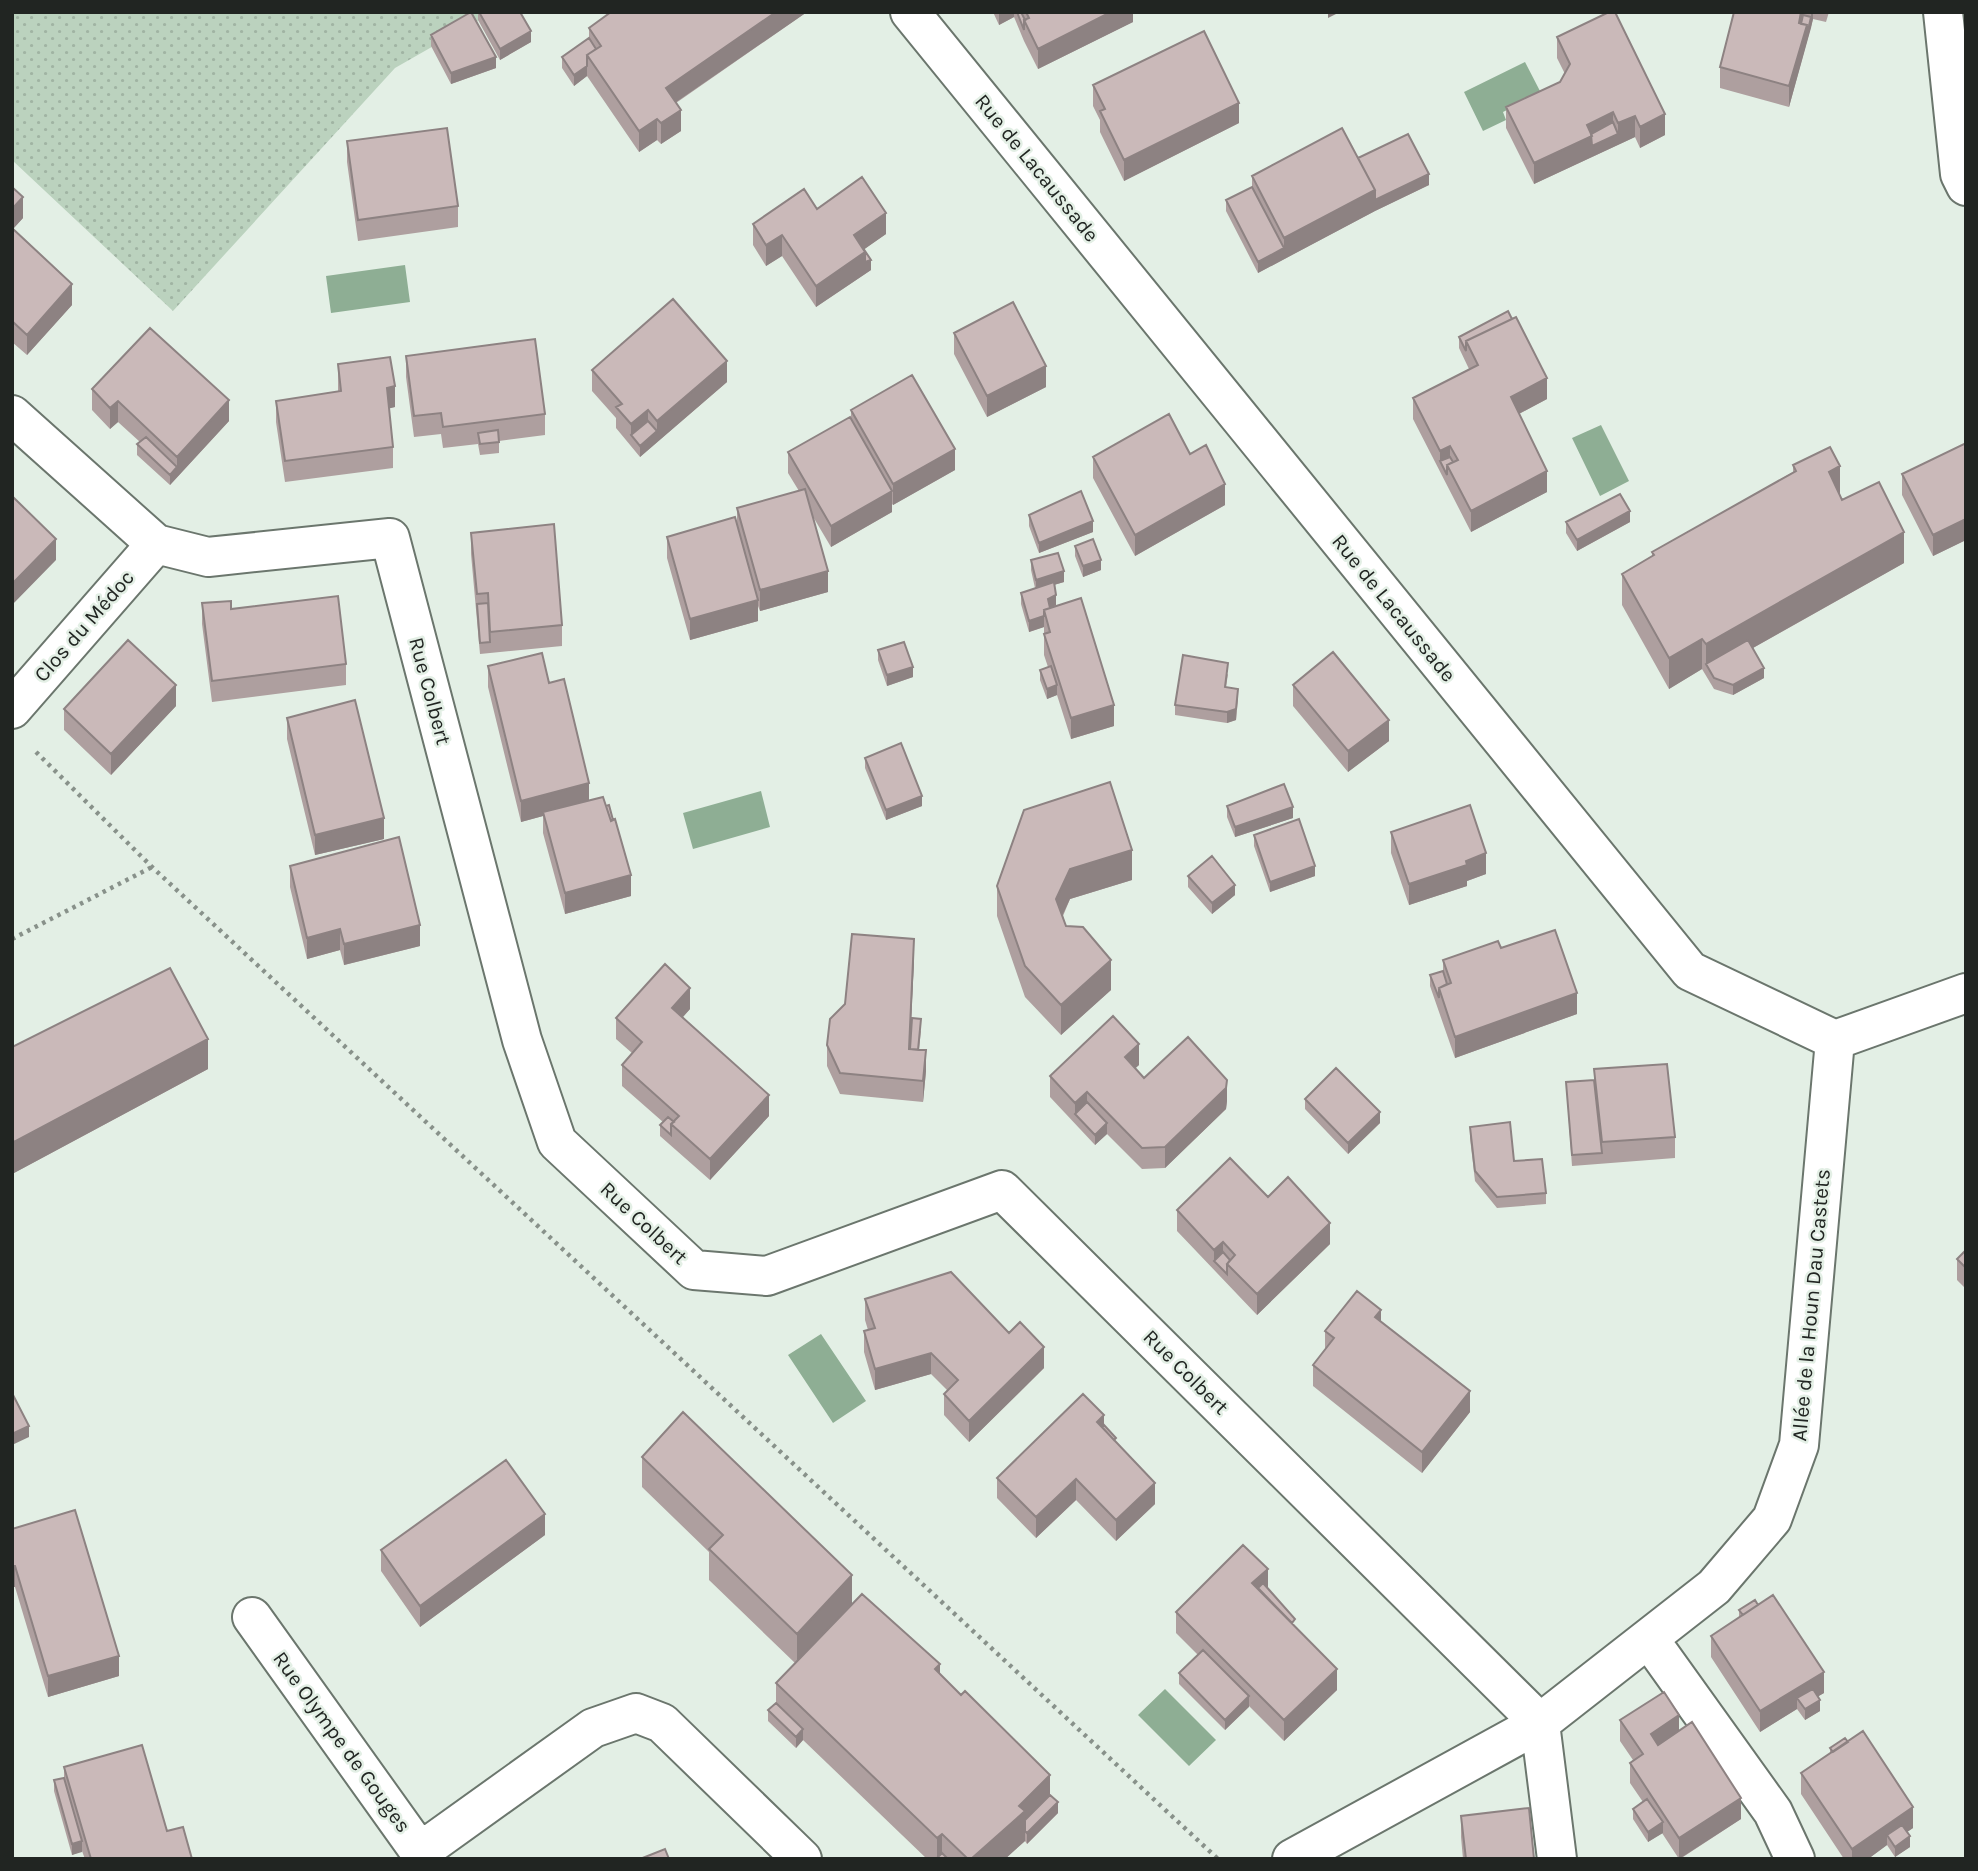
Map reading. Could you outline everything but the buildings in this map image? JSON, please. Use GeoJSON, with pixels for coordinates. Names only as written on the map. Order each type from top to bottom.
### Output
{"type":"FeatureCollection","features":[{"type":"Feature","properties":{"kind":"street","name":"Rue de Lacaussade"},"geometry":{"type":"LineString","coordinates":[[910,12],[1690,971],[1835,1040]]}},
{"type":"Feature","properties":{"kind":"street"},"geometry":{"type":"LineString","coordinates":[[1943,12],[1960,174],[1966,186]]}},
{"type":"Feature","properties":{"kind":"street"},"geometry":{"type":"LineString","coordinates":[[12,415],[156,544]]}},
{"type":"Feature","properties":{"kind":"street","name":"Rue Colbert"},"geometry":{"type":"LineString","coordinates":[[156,544],[208,557],[390,538],[522,1040],[557,1142],[694,1270],[767,1276],[1002,1190],[1540,1723]]}},
{"type":"Feature","properties":{"kind":"street","name":"Clos du Médoc"},"geometry":{"type":"LineString","coordinates":[[12,709],[156,544]]}},
{"type":"Feature","properties":{"kind":"street"},"geometry":{"type":"LineString","coordinates":[[1835,1040],[1966,993]]}},
{"type":"Feature","properties":{"kind":"street","name":"Allée de la Houn Dau Castets"},"geometry":{"type":"LineString","coordinates":[[1292,1859],[1540,1723],[1714,1587],[1772,1519],[1799,1446],[1835,1040]]}},
{"type":"Feature","properties":{"kind":"street","name":"Rue Olympe de Gouges"},"geometry":{"type":"LineString","coordinates":[[252,1617],[420,1852],[593,1728],[636,1713],[662,1723],[802,1859]]}},
{"type":"Feature","properties":{"kind":"street"},"geometry":{"type":"LineString","coordinates":[[1648,1639],[1773,1812],[1795,1859]]}},
{"type":"Feature","properties":{"kind":"street"},"geometry":{"type":"LineString","coordinates":[[1540,1723],[1557,1859]]}},
{"type":"Feature","properties":{"kind":"path"},"geometry":{"type":"LineString","coordinates":[[31,747],[152,867],[1218,1859]]}},
{"type":"Feature","properties":{"kind":"path"},"geometry":{"type":"LineString","coordinates":[[12,939],[152,867]]}},
{"type":"Feature","properties":{"kind":"shaded area"},"geometry":{"type":"Polygon","coordinates":[[[12,12],[493,12],[395,68],[173,311],[12,160],[12,12]]]}},
{"type":"Feature","properties":{"kind":"shaded area"},"geometry":{"type":"Polygon","coordinates":[[[1525,62],[1541,93],[1503,112],[1506,120],[1483,131],[1464,92],[1525,62]]]}},
{"type":"Feature","properties":{"kind":"shaded area"},"geometry":{"type":"Polygon","coordinates":[[[405,265],[410,302],[331,313],[326,276],[405,265]]]}},
{"type":"Feature","properties":{"kind":"shaded area"},"geometry":{"type":"Polygon","coordinates":[[[1601,425],[1629,481],[1600,496],[1572,438],[1601,425]]]}},
{"type":"Feature","properties":{"kind":"shaded area"},"geometry":{"type":"Polygon","coordinates":[[[761,791],[770,827],[693,849],[683,813],[761,791]]]}},
{"type":"Feature","properties":{"kind":"shaded area"},"geometry":{"type":"Polygon","coordinates":[[[821,1334],[866,1401],[833,1423],[788,1355],[821,1334]]]}},
{"type":"Feature","properties":{"kind":"shaded area"},"geometry":{"type":"Polygon","coordinates":[[[1165,1689],[1216,1740],[1189,1766],[1138,1715],[1165,1689]]]}}]}
